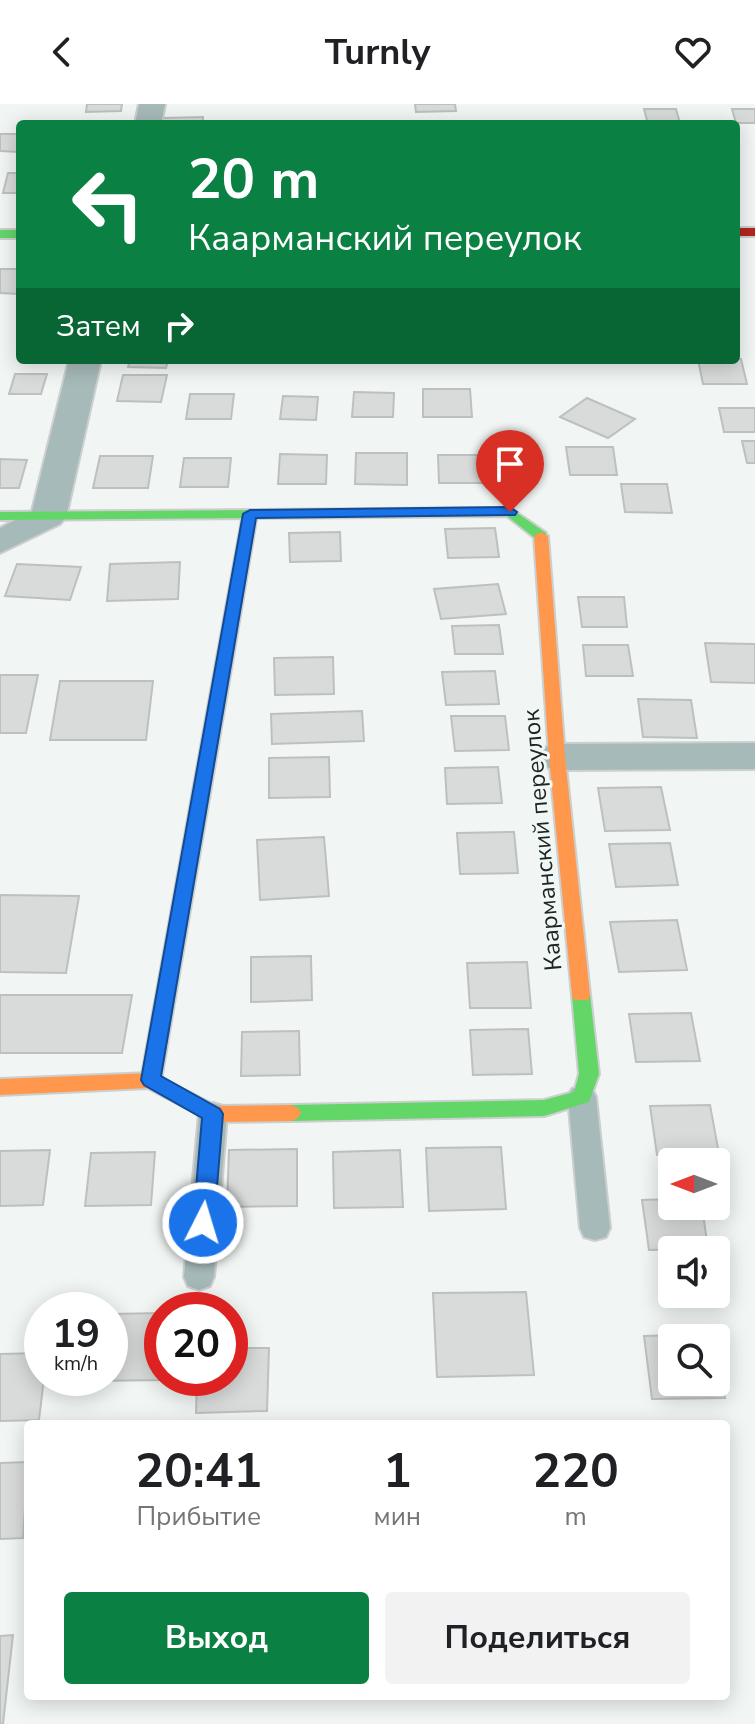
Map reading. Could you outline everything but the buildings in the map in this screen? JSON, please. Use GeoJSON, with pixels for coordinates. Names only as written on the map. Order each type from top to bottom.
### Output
{"type":"FeatureCollection","features":[{"type":"Feature","properties":{"kind":"street"},"geometry":{"type":"LineString","coordinates":[[0,542],[48,517],[84,364]]}},
{"type":"Feature","properties":{"kind":"street","name":"Каарманский переулок"},"geometry":{"type":"LineString","coordinates":[[0,516],[510,512],[541,534],[557,757],[589,1074],[582,1097]]}},
{"type":"Feature","properties":{"kind":"street"},"geometry":{"type":"LineString","coordinates":[[151,1080],[250,514]]}},
{"type":"Feature","properties":{"kind":"street"},"geometry":{"type":"LineString","coordinates":[[557,757],[755,756]]}},
{"type":"Feature","properties":{"kind":"street"},"geometry":{"type":"LineString","coordinates":[[0,1087],[151,1080],[213,1114],[544,1108],[582,1097]]}},
{"type":"Feature","properties":{"kind":"lane"},"geometry":{"type":"LineString","coordinates":[[582,1097],[595,1228]]}},
{"type":"Feature","properties":{"kind":"lane"},"geometry":{"type":"LineString","coordinates":[[199,1277],[213,1114]]}},
{"type":"Feature","properties":{"kind":"traffic: fast"},"geometry":{"type":"LineString","coordinates":[[0,234],[16,234]]}},
{"type":"Feature","properties":{"kind":"traffic: fast"},"geometry":{"type":"LineString","coordinates":[[0,516],[510,512],[541,536]]}},
{"type":"Feature","properties":{"kind":"traffic: fast"},"geometry":{"type":"LineString","coordinates":[[151,1080],[224,663]]}},
{"type":"Feature","properties":{"kind":"traffic: fast"},"geometry":{"type":"LineString","coordinates":[[291,1113],[544,1108],[582,1097],[589,1074],[581,995]]}},
{"type":"Feature","properties":{"kind":"traffic: slow"},"geometry":{"type":"LineString","coordinates":[[224,663],[250,514]]}},
{"type":"Feature","properties":{"kind":"traffic: slow"},"geometry":{"type":"LineString","coordinates":[[541,536],[557,757],[581,995]]}},
{"type":"Feature","properties":{"kind":"traffic: slow"},"geometry":{"type":"LineString","coordinates":[[0,1087],[151,1080],[213,1114],[291,1113]]}},
{"type":"Feature","properties":{"kind":"traffic: jam"},"geometry":{"type":"LineString","coordinates":[[740,232],[755,232]]}},
{"type":"Feature","properties":{"kind":"route"},"geometry":{"type":"LineString","coordinates":[[203,1223],[213,1114],[151,1080],[250,514],[510,512]]}}]}
